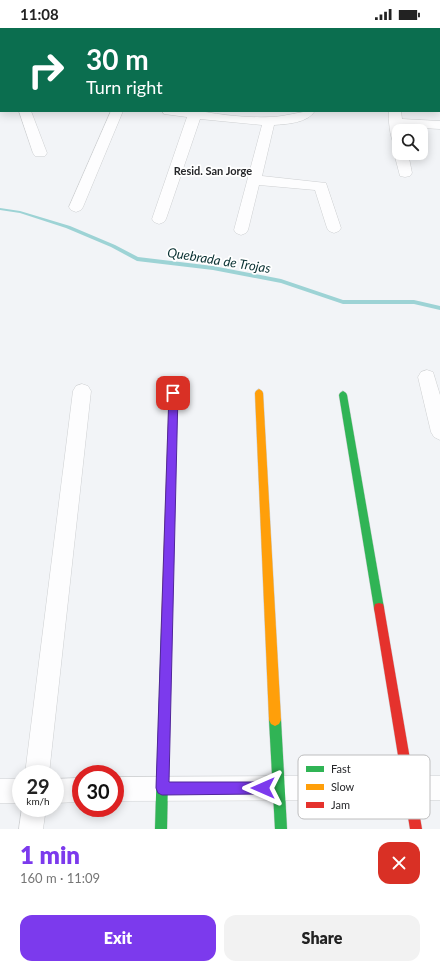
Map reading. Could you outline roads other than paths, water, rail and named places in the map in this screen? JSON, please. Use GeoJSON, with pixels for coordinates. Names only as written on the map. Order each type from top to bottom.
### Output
{"type":"FeatureCollection","features":[{"type":"Feature","properties":{"kind":"street"},"geometry":{"type":"LineString","coordinates":[[25,112],[40,153]]}},
{"type":"Feature","properties":{"kind":"street"},"geometry":{"type":"LineString","coordinates":[[76,207],[117,112]]}},
{"type":"Feature","properties":{"kind":"street"},"geometry":{"type":"LineString","coordinates":[[177,112],[254,121],[298,118],[307,112]]}},
{"type":"Feature","properties":{"kind":"street"},"geometry":{"type":"LineString","coordinates":[[159,219],[194,114]]}},
{"type":"Feature","properties":{"kind":"street"},"geometry":{"type":"LineString","coordinates":[[395,117],[440,125]]}},
{"type":"Feature","properties":{"kind":"street"},"geometry":{"type":"LineString","coordinates":[[241,230],[269,121]]}},
{"type":"Feature","properties":{"kind":"street"},"geometry":{"type":"LineString","coordinates":[[402,160],[405,173]]}},
{"type":"Feature","properties":{"kind":"street"},"geometry":{"type":"LineString","coordinates":[[254,180],[321,186],[334,228]]}},
{"type":"Feature","properties":{"kind":"street"},"geometry":{"type":"LineString","coordinates":[[427,377],[440,432]]}},
{"type":"Feature","properties":{"kind":"street"},"geometry":{"type":"LineString","coordinates":[[38,765],[82,391]]}},
{"type":"Feature","properties":{"kind":"street"},"geometry":{"type":"LineString","coordinates":[[161,829],[173,393]]}},
{"type":"Feature","properties":{"kind":"street"},"geometry":{"type":"LineString","coordinates":[[259,393],[281,829]]}},
{"type":"Feature","properties":{"kind":"street"},"geometry":{"type":"LineString","coordinates":[[343,395],[405,755]]}},
{"type":"Feature","properties":{"kind":"street"},"geometry":{"type":"LineString","coordinates":[[124,789],[298,788]]}},
{"type":"Feature","properties":{"kind":"street"},"geometry":{"type":"LineString","coordinates":[[430,788],[440,788]]}},
{"type":"Feature","properties":{"kind":"street"},"geometry":{"type":"LineString","coordinates":[[0,791],[12,791]]}},
{"type":"Feature","properties":{"kind":"street"},"geometry":{"type":"LineString","coordinates":[[31,829],[33,817]]}},
{"type":"Feature","properties":{"kind":"street"},"geometry":{"type":"LineString","coordinates":[[415,819],[416,829]]}},
{"type":"Feature","properties":{"kind":"waterway","name":"Quebrada de Trojas"},"geometry":{"type":"LineString","coordinates":[[0,209],[20,212],[68,227],[113,246],[137,259],[213,268],[281,281],[343,302],[414,302],[440,308]]}},
{"type":"Feature","properties":{"kind":"district","name":"Resid. San Jorge"},"geometry":{"type":"Point","coordinates":[213,170]}}]}
